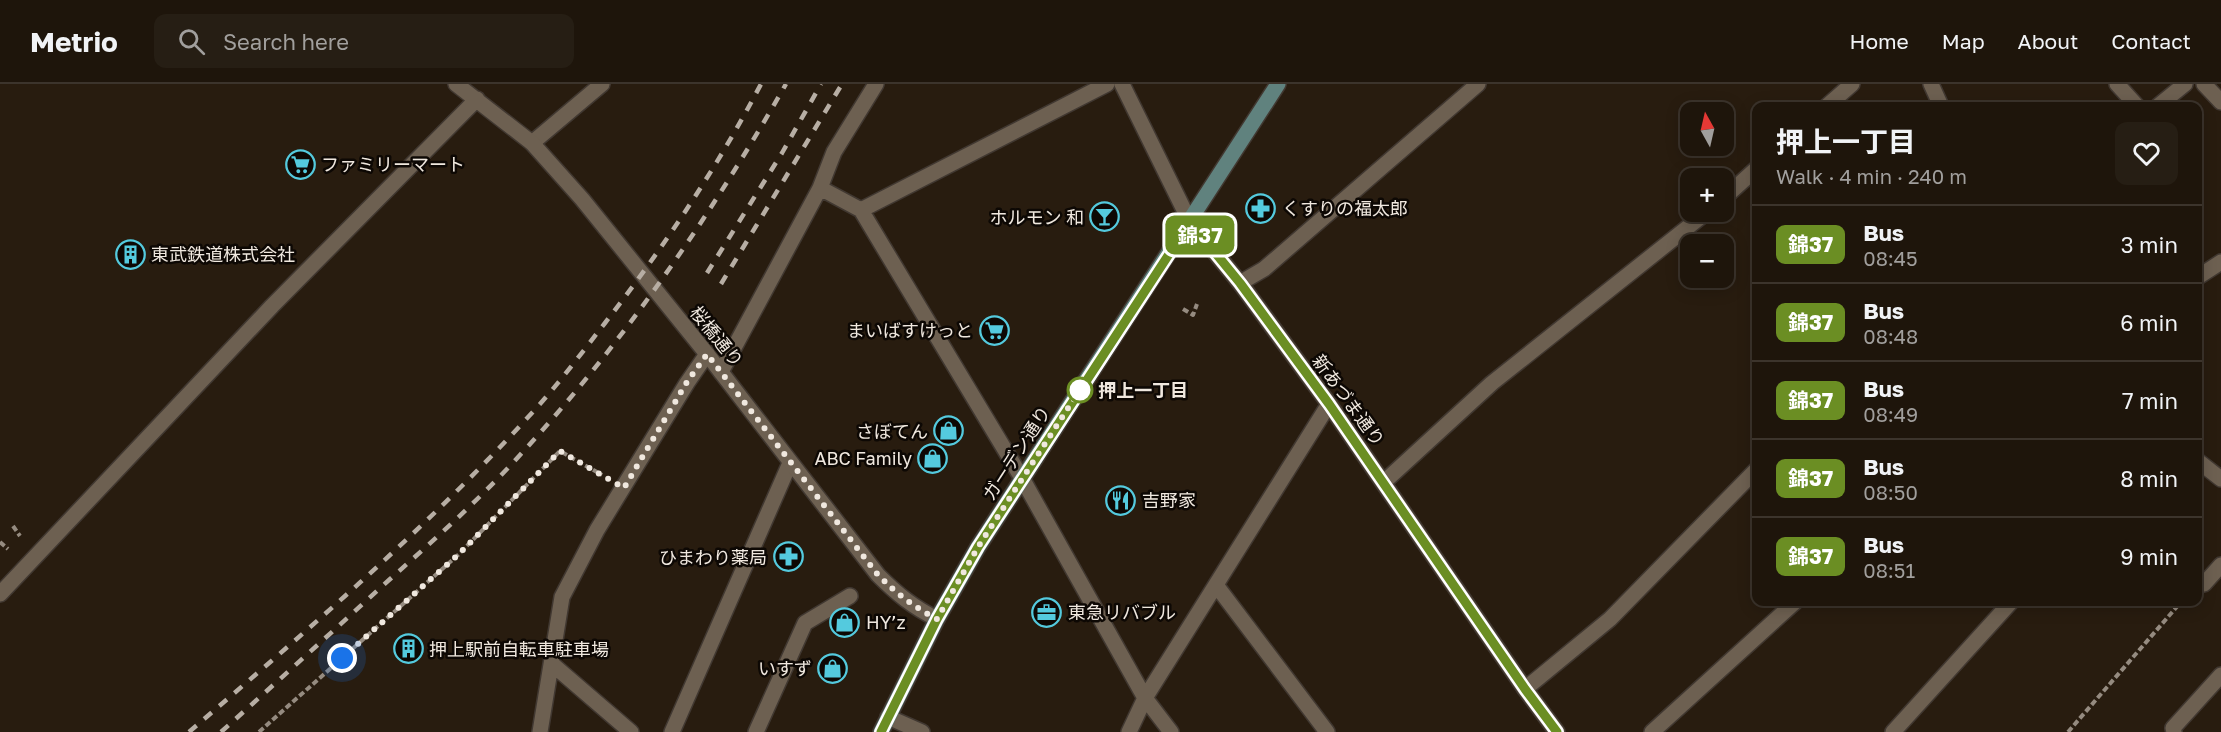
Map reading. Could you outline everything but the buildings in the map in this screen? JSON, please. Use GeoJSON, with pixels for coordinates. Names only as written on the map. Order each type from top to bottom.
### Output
{"type":"FeatureCollection","features":[{"type":"Feature","properties":{"kind":"main road","name":"ガーデン通り"},"geometry":{"type":"LineString","coordinates":[[881,732],[937,619],[978,547],[1278,84]]}},
{"type":"Feature","properties":{"kind":"street","name":"桜橋通り"},"geometry":{"type":"LineString","coordinates":[[456,84],[532,143],[582,199],[707,354],[878,575],[897,595],[916,609],[937,619]]}},
{"type":"Feature","properties":{"kind":"street"},"geometry":{"type":"LineString","coordinates":[[532,143],[602,84]]}},
{"type":"Feature","properties":{"kind":"street"},"geometry":{"type":"LineString","coordinates":[[721,372],[820,188],[834,153],[876,84]]}},
{"type":"Feature","properties":{"kind":"street"},"geometry":{"type":"LineString","coordinates":[[861,210],[1107,84]]}},
{"type":"Feature","properties":{"kind":"street","name":"新あづま通り"},"geometry":{"type":"LineString","coordinates":[[1122,84],[1190,222],[1240,283],[1329,404],[1557,732]]}},
{"type":"Feature","properties":{"kind":"street"},"geometry":{"type":"LineString","coordinates":[[1240,283],[1264,269],[1478,84]]}},
{"type":"Feature","properties":{"kind":"street"},"geometry":{"type":"LineString","coordinates":[[1832,102],[1852,84]]}},
{"type":"Feature","properties":{"kind":"street"},"geometry":{"type":"LineString","coordinates":[[1931,84],[1939,102]]}},
{"type":"Feature","properties":{"kind":"street"},"geometry":{"type":"LineString","coordinates":[[2117,84],[2133,102]]}},
{"type":"Feature","properties":{"kind":"street"},"geometry":{"type":"LineString","coordinates":[[2163,102],[2185,84]]}},
{"type":"Feature","properties":{"kind":"street"},"geometry":{"type":"LineString","coordinates":[[2204,84],[2221,102]]}},
{"type":"Feature","properties":{"kind":"street"},"geometry":{"type":"LineString","coordinates":[[0,594],[272,306],[477,99]]}},
{"type":"Feature","properties":{"kind":"street"},"geometry":{"type":"LineString","coordinates":[[1734,189],[1752,173]]}},
{"type":"Feature","properties":{"kind":"street"},"geometry":{"type":"LineString","coordinates":[[820,188],[861,210],[1023,480],[1145,698],[1171,732]]}},
{"type":"Feature","properties":{"kind":"street"},"geometry":{"type":"LineString","coordinates":[[1384,482],[1492,383],[1694,222]]}},
{"type":"Feature","properties":{"kind":"street"},"geometry":{"type":"LineString","coordinates":[[2202,275],[2221,262]]}},
{"type":"Feature","properties":{"kind":"street"},"geometry":{"type":"LineString","coordinates":[[540,732],[562,597],[597,530],[687,382],[707,354]]}},
{"type":"Feature","properties":{"kind":"street"},"geometry":{"type":"LineString","coordinates":[[1129,732],[1145,698],[1329,404]]}},
{"type":"Feature","properties":{"kind":"street"},"geometry":{"type":"LineString","coordinates":[[672,732],[790,463]]}},
{"type":"Feature","properties":{"kind":"street"},"geometry":{"type":"LineString","coordinates":[[2202,464],[2221,478]]}},
{"type":"Feature","properties":{"kind":"street"},"geometry":{"type":"LineString","coordinates":[[1525,689],[1610,619],[1752,474]]}},
{"type":"Feature","properties":{"kind":"street"},"geometry":{"type":"LineString","coordinates":[[2204,584],[2221,565]]}},
{"type":"Feature","properties":{"kind":"street"},"geometry":{"type":"LineString","coordinates":[[1216,585],[1327,732]]}},
{"type":"Feature","properties":{"kind":"street"},"geometry":{"type":"LineString","coordinates":[[756,732],[805,623],[850,596]]}},
{"type":"Feature","properties":{"kind":"street"},"geometry":{"type":"LineString","coordinates":[[1652,732],[1791,606]]}},
{"type":"Feature","properties":{"kind":"street"},"geometry":{"type":"LineString","coordinates":[[1893,732],[2007,606]]}},
{"type":"Feature","properties":{"kind":"street"},"geometry":{"type":"LineString","coordinates":[[552,664],[631,732]]}},
{"type":"Feature","properties":{"kind":"street"},"geometry":{"type":"LineString","coordinates":[[2174,732],[2173,729],[2221,675]]}},
{"type":"Feature","properties":{"kind":"street"},"geometry":{"type":"LineString","coordinates":[[888,717],[922,732]]}},
{"type":"Feature","properties":{"kind":"path"},"geometry":{"type":"LineString","coordinates":[[1183,309],[1193,315],[1197,304]]}},
{"type":"Feature","properties":{"kind":"path"},"geometry":{"type":"LineString","coordinates":[[260,732],[458,555],[560,451],[624,488]]}},
{"type":"Feature","properties":{"kind":"path"},"geometry":{"type":"LineString","coordinates":[[13,526],[20,536]]}},
{"type":"Feature","properties":{"kind":"path"},"geometry":{"type":"LineString","coordinates":[[0,542],[8,549]]}},
{"type":"Feature","properties":{"kind":"path"},"geometry":{"type":"LineString","coordinates":[[2068,732],[2178,606]]}},
{"type":"Feature","properties":{"kind":"railway"},"geometry":{"type":"LineString","coordinates":[[189,732],[414,533],[540,404],[648,266],[708,177],[761,84]]}},
{"type":"Feature","properties":{"kind":"railway"},"geometry":{"type":"LineString","coordinates":[[221,732],[456,519],[504,472],[558,412],[595,368],[664,277],[727,182],[786,84]]}},
{"type":"Feature","properties":{"kind":"railway"},"geometry":{"type":"LineString","coordinates":[[707,273],[782,153],[821,84]]}},
{"type":"Feature","properties":{"kind":"railway"},"geometry":{"type":"LineString","coordinates":[[721,284],[842,84]]}},
{"type":"Feature","properties":{"kind":"bus line","name":"錦37"},"geometry":{"type":"LineString","coordinates":[[881,732],[937,619],[978,547],[1190,222],[1240,283],[1329,404],[1557,732]]}},
{"type":"Feature","properties":{"kind":"place","name":"ファミリーマート"},"geometry":{"type":"Point","coordinates":[300,164]}},
{"type":"Feature","properties":{"kind":"place","name":"くすりの福太郎"},"geometry":{"type":"Point","coordinates":[1261,208]}},
{"type":"Feature","properties":{"kind":"place","name":"ホルモン 和"},"geometry":{"type":"Point","coordinates":[1105,217]}},
{"type":"Feature","properties":{"kind":"place","name":"東武鉄道株式会社"},"geometry":{"type":"Point","coordinates":[130,254]}},
{"type":"Feature","properties":{"kind":"place","name":"まいばすけっと"},"geometry":{"type":"Point","coordinates":[994,330]}},
{"type":"Feature","properties":{"kind":"place","name":"押上一丁目"},"geometry":{"type":"Point","coordinates":[1080,390]}},
{"type":"Feature","properties":{"kind":"place","name":"さぼてん"},"geometry":{"type":"Point","coordinates":[949,431]}},
{"type":"Feature","properties":{"kind":"place","name":"ABC Family"},"geometry":{"type":"Point","coordinates":[933,458]}},
{"type":"Feature","properties":{"kind":"place","name":"吉野家"},"geometry":{"type":"Point","coordinates":[1121,500]}},
{"type":"Feature","properties":{"kind":"place","name":"ひまわり薬局"},"geometry":{"type":"Point","coordinates":[788,557]}},
{"type":"Feature","properties":{"kind":"place","name":"東急リバブル"},"geometry":{"type":"Point","coordinates":[1047,612]}},
{"type":"Feature","properties":{"kind":"place","name":"HY’z"},"geometry":{"type":"Point","coordinates":[845,622]}},
{"type":"Feature","properties":{"kind":"place","name":"押上駅前自転車駐車場"},"geometry":{"type":"Point","coordinates":[408,649]}},
{"type":"Feature","properties":{"kind":"place","name":"いすず"},"geometry":{"type":"Point","coordinates":[833,668]}},
{"type":"Feature","properties":{"kind":"route"},"geometry":{"type":"LineString","coordinates":[[342,658],[458,555],[560,451],[624,488],[687,382],[707,354],[878,575],[897,595],[916,609],[937,619],[978,547],[1085,382],[1080,390]]}}]}
